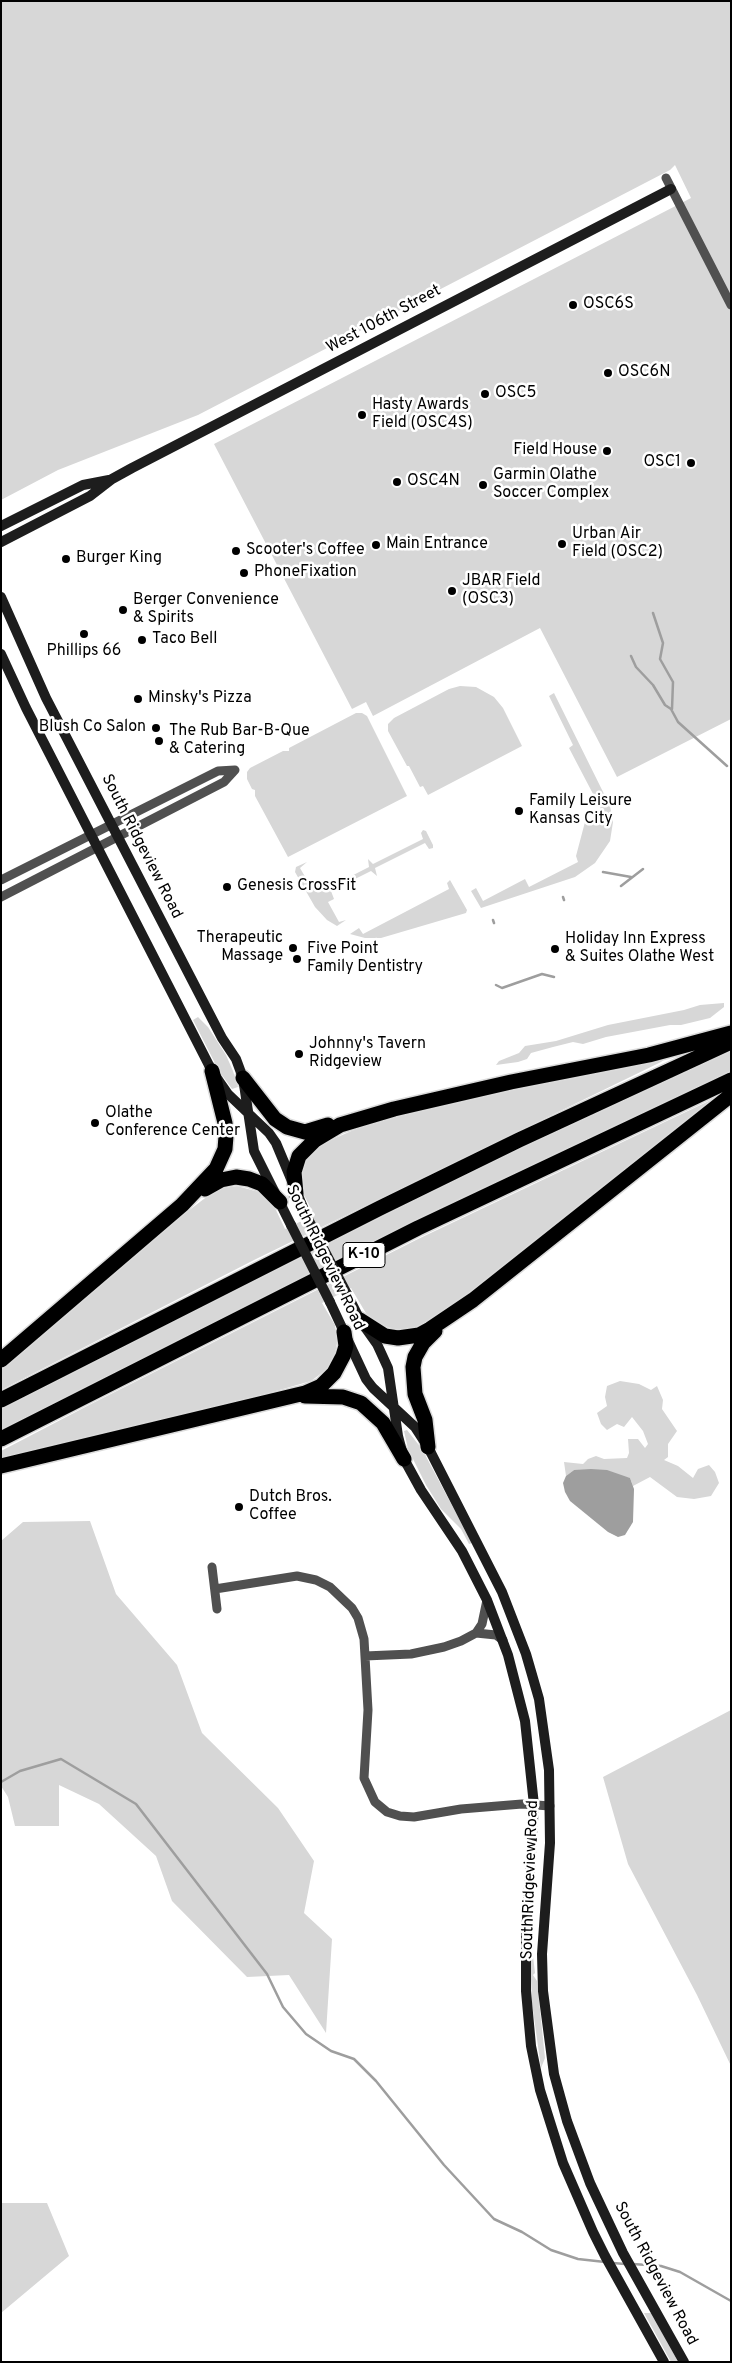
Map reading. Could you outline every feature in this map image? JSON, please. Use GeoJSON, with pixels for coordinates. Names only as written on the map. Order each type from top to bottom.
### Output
{"type":"FeatureCollection","features":[{"type":"Feature","properties":{"kind":"highway"},"geometry":{"type":"LineString","coordinates":[[296,1194],[294,1172],[299,1156],[314,1140],[340,1125],[394,1109],[511,1082],[649,1055],[731,1033]]}},
{"type":"Feature","properties":{"kind":"highway","name":"K-10"},"geometry":{"type":"LineString","coordinates":[[1,1400],[380,1208],[520,1140],[731,1042]]}},
{"type":"Feature","properties":{"kind":"highway"},"geometry":{"type":"LineString","coordinates":[[1,1360],[182,1205],[216,1169],[225,1150],[225,1123],[212,1071]]}},
{"type":"Feature","properties":{"kind":"highway"},"geometry":{"type":"LineString","coordinates":[[242,1078],[275,1119],[287,1127],[305,1132],[329,1125],[340,1125]]}},
{"type":"Feature","properties":{"kind":"highway","name":"K-10"},"geometry":{"type":"LineString","coordinates":[[1,1439],[426,1224],[731,1080]]}},
{"type":"Feature","properties":{"kind":"highway"},"geometry":{"type":"LineString","coordinates":[[428,1446],[425,1420],[415,1394],[413,1367],[423,1343],[473,1300],[731,1095]]}},
{"type":"Feature","properties":{"kind":"highway"},"geometry":{"type":"LineString","coordinates":[[182,1205],[221,1180],[236,1177],[262,1184],[280,1202]]}},
{"type":"Feature","properties":{"kind":"highway"},"geometry":{"type":"LineString","coordinates":[[360,1320],[385,1336],[409,1338],[430,1329],[473,1300]]}},
{"type":"Feature","properties":{"kind":"highway"},"geometry":{"type":"LineString","coordinates":[[1,1466],[284,1400],[305,1393],[328,1380],[339,1366],[346,1346],[344,1332]]}},
{"type":"Feature","properties":{"kind":"highway"},"geometry":{"type":"LineString","coordinates":[[284,1400],[326,1396],[343,1397],[361,1403],[382,1423],[404,1458]]}},
{"type":"Feature","properties":{"kind":"main road","name":"West 106th Street"},"geometry":{"type":"LineString","coordinates":[[1,542],[90,496],[112,479],[671,188]]}},
{"type":"Feature","properties":{"kind":"main road","name":"West 106th Street"},"geometry":{"type":"LineString","coordinates":[[1,526],[83,485],[112,479]]}},
{"type":"Feature","properties":{"kind":"main road","name":"South Ridgeview Road"},"geometry":{"type":"LineString","coordinates":[[1,597],[46,698],[222,1038],[236,1059],[242,1078],[254,1151],[330,1302],[366,1379],[373,1388],[415,1427],[428,1446],[499,1584],[516,1624],[539,1699],[546,1742],[550,1806],[542,1954],[543,1991],[549,2046],[558,2089],[582,2163],[623,2253],[684,2362]]}},
{"type":"Feature","properties":{"kind":"main road","name":"South Ridgeview Road"},"geometry":{"type":"LineString","coordinates":[[1,654],[90,835],[212,1071],[228,1094],[276,1143],[307,1217],[360,1320],[384,1355],[388,1368],[398,1436],[404,1458],[421,1490],[462,1551],[487,1600],[503,1640],[515,1678],[525,1721],[534,1805],[526,1935],[526,1991],[531,2046],[540,2092],[563,2163],[605,2256],[664,2362]]}},
{"type":"Feature","properties":{"kind":"main road"},"geometry":{"type":"LineString","coordinates":[[494,1618],[504,1623],[516,1624]]}},
{"type":"Feature","properties":{"kind":"main road"},"geometry":{"type":"LineString","coordinates":[[540,2092],[558,2089]]}},
{"type":"Feature","properties":{"kind":"street"},"geometry":{"type":"LineString","coordinates":[[666,178],[731,304]]}},
{"type":"Feature","properties":{"kind":"street"},"geometry":{"type":"LineString","coordinates":[[1,880],[218,772],[235,770],[224,782],[1,897]]}},
{"type":"Feature","properties":{"kind":"street"},"geometry":{"type":"LineString","coordinates":[[212,1567],[217,1609]]}},
{"type":"Feature","properties":{"kind":"street"},"geometry":{"type":"LineString","coordinates":[[215,1589],[286,1577],[308,1578],[323,1583],[345,1599],[358,1618],[364,1639],[368,1729],[364,1778],[369,1793],[381,1808],[392,1814],[414,1818],[461,1809],[534,1805],[550,1806]]}},
{"type":"Feature","properties":{"kind":"street"},"geometry":{"type":"LineString","coordinates":[[476,1633],[484,1621],[487,1600]]}},
{"type":"Feature","properties":{"kind":"street"},"geometry":{"type":"LineString","coordinates":[[365,1656],[428,1652],[476,1633],[496,1635],[503,1640]]}},
{"type":"Feature","properties":{"kind":"shaded area"},"geometry":{"type":"Polygon","coordinates":[[[1,1],[731,1],[731,719],[617,777],[540,628],[373,716],[366,702],[352,709],[214,444],[691,198],[675,165],[670,170],[198,415],[58,470],[1,500],[1,1]]]}},
{"type":"Feature","properties":{"kind":"shaded area"},"geometry":{"type":"Polygon","coordinates":[[[460,686],[476,687],[494,697],[503,708],[522,746],[428,795],[423,786],[420,787],[409,766],[407,766],[388,731],[388,724],[394,718],[449,689],[460,686]]]}},
{"type":"Feature","properties":{"kind":"shaded area"},"geometry":{"type":"Polygon","coordinates":[[[554,693],[610,806],[613,822],[610,841],[595,863],[575,877],[481,908],[471,891],[476,888],[483,901],[525,879],[529,887],[578,862],[576,856],[585,822],[603,813],[569,748],[573,745],[549,696],[554,693]]]}},
{"type":"Feature","properties":{"kind":"shaded area"},"geometry":{"type":"Polygon","coordinates":[[[356,713],[362,713],[367,716],[407,796],[288,857],[255,796],[255,790],[252,789],[247,779],[247,772],[250,768],[283,751],[289,751],[289,748],[356,713]]]}},
{"type":"Feature","properties":{"kind":"shaded area"},"geometry":{"type":"Polygon","coordinates":[[[423,830],[426,831],[433,848],[429,849],[425,843],[375,868],[377,876],[371,871],[331,891],[334,899],[328,902],[339,922],[346,920],[337,926],[327,920],[315,907],[295,872],[296,867],[307,862],[300,868],[311,887],[319,885],[322,891],[369,867],[368,859],[373,864],[423,839],[421,833],[423,830]]]}},
{"type":"Feature","properties":{"kind":"shaded area"},"geometry":{"type":"Polygon","coordinates":[[[450,880],[467,910],[466,913],[381,938],[365,938],[350,934],[359,928],[363,934],[449,889],[447,883],[450,880]]]}},
{"type":"Feature","properties":{"kind":"shaded area"},"geometry":{"type":"Polygon","coordinates":[[[724,1003],[724,1007],[710,1018],[681,1025],[670,1025],[606,1037],[583,1044],[573,1042],[531,1053],[527,1059],[518,1062],[496,1065],[499,1061],[519,1053],[525,1046],[556,1041],[608,1025],[700,1005],[724,1003]]]}},
{"type":"Feature","properties":{"kind":"shaded area"},"geometry":{"type":"Polygon","coordinates":[[[198,1017],[208,1027],[226,1055],[238,1087],[232,1089],[219,1071],[193,1020],[198,1017]]]}},
{"type":"Feature","properties":{"kind":"shaded area"},"geometry":{"type":"Polygon","coordinates":[[[731,1050],[731,1072],[411,1224],[1,1431],[1,1409],[468,1173],[731,1050]]]}},
{"type":"Feature","properties":{"kind":"shaded area"},"geometry":{"type":"Polygon","coordinates":[[[666,1058],[254,1260],[1,1390],[1,1366],[142,1246],[217,1189],[237,1186],[259,1192],[275,1208],[285,1229],[314,1215],[303,1193],[301,1173],[309,1154],[324,1143],[365,1125],[544,1079],[666,1058]]]}},
{"type":"Feature","properties":{"kind":"shaded area"},"geometry":{"type":"Polygon","coordinates":[[[711,1100],[713,1104],[472,1294],[421,1327],[397,1330],[375,1323],[367,1315],[351,1288],[322,1303],[335,1325],[337,1343],[335,1354],[327,1369],[311,1381],[146,1428],[1,1461],[1,1451],[91,1404],[418,1239],[711,1100]]]}},
{"type":"Feature","properties":{"kind":"shaded area"},"geometry":{"type":"Polygon","coordinates":[[[620,1381],[639,1384],[651,1390],[657,1386],[663,1400],[662,1409],[677,1431],[668,1444],[668,1457],[664,1460],[678,1466],[693,1478],[698,1469],[709,1465],[715,1472],[719,1483],[711,1496],[694,1499],[677,1497],[650,1477],[633,1486],[630,1478],[574,1470],[566,1476],[564,1462],[583,1464],[588,1459],[596,1456],[604,1459],[627,1458],[629,1453],[628,1439],[638,1439],[645,1448],[648,1444],[643,1431],[632,1417],[624,1427],[617,1424],[607,1430],[601,1424],[597,1413],[607,1406],[605,1397],[607,1386],[620,1381]]]}},
{"type":"Feature","properties":{"kind":"shaded area"},"geometry":{"type":"Polygon","coordinates":[[[407,1430],[422,1449],[472,1543],[469,1544],[461,1529],[441,1509],[426,1485],[408,1449],[404,1431],[407,1430]]]}},
{"type":"Feature","properties":{"kind":"shaded area"},"geometry":{"type":"Polygon","coordinates":[[[574,1470],[607,1470],[630,1478],[634,1489],[633,1522],[625,1535],[618,1537],[608,1532],[570,1501],[565,1492],[563,1483],[566,1476],[574,1470]]]}},
{"type":"Feature","properties":{"kind":"shaded area"},"geometry":{"type":"Polygon","coordinates":[[[90,1521],[116,1594],[177,1665],[202,1733],[278,1808],[314,1861],[304,1913],[332,1939],[326,2033],[289,1975],[247,1977],[172,1901],[156,1856],[99,1804],[59,1785],[59,1826],[15,1826],[8,1797],[1,1786],[1,1541],[23,1522],[90,1521]]]}},
{"type":"Feature","properties":{"kind":"shaded area"},"geometry":{"type":"Polygon","coordinates":[[[731,1710],[731,2066],[697,1995],[628,1864],[603,1777],[731,1710]]]}},
{"type":"Feature","properties":{"kind":"shaded area"},"geometry":{"type":"Polygon","coordinates":[[[530,1956],[533,1956],[535,1973],[533,1975],[537,1981],[545,2058],[541,2068],[532,2003],[530,1956]]]}},
{"type":"Feature","properties":{"kind":"shaded area"},"geometry":{"type":"Polygon","coordinates":[[[1,2203],[47,2203],[69,2256],[1,2313],[1,2203]]]}},
{"type":"Feature","properties":{"kind":"shaded area"},"geometry":{"type":"Polygon","coordinates":[[[644,2313],[652,2313],[678,2362],[671,2362],[644,2313]]]}},
{"type":"Feature","properties":{"kind":"waterway"},"geometry":{"type":"LineString","coordinates":[[653,613],[663,643],[660,659],[673,682],[672,709]]}},
{"type":"Feature","properties":{"kind":"waterway"},"geometry":{"type":"LineString","coordinates":[[631,656],[636,667],[653,685],[678,722],[727,766]]}},
{"type":"Feature","properties":{"kind":"waterway"},"geometry":{"type":"LineString","coordinates":[[621,886],[643,869]]}},
{"type":"Feature","properties":{"kind":"waterway"},"geometry":{"type":"LineString","coordinates":[[603,872],[631,877]]}},
{"type":"Feature","properties":{"kind":"waterway"},"geometry":{"type":"LineString","coordinates":[[496,985],[502,988],[542,974],[554,977]]}},
{"type":"Feature","properties":{"kind":"waterway"},"geometry":{"type":"LineString","coordinates":[[1,1782],[20,1771],[61,1759],[136,1804],[267,1974],[283,2007],[306,2034],[331,2051],[354,2059],[376,2081],[444,2165],[494,2219],[522,2232],[551,2250],[578,2259],[605,2262]]}},
{"type":"Feature","properties":{"kind":"waterway"},"geometry":{"type":"LineString","coordinates":[[613,2263],[625,2264]]}},
{"type":"Feature","properties":{"kind":"waterway"},"geometry":{"type":"LineString","coordinates":[[633,2264],[661,2266],[680,2272],[731,2301]]}},
{"type":"Feature","properties":{"kind":"place","name":"OSC6S"},"geometry":{"type":"Point","coordinates":[573,305]}},
{"type":"Feature","properties":{"kind":"place","name":"OSC6N"},"geometry":{"type":"Point","coordinates":[608,373]}},
{"type":"Feature","properties":{"kind":"place","name":"OSC5"},"geometry":{"type":"Point","coordinates":[485,394]}},
{"type":"Feature","properties":{"kind":"place","name":"Hasty Awards Field (OSC4S)"},"geometry":{"type":"Point","coordinates":[362,415]}},
{"type":"Feature","properties":{"kind":"place","name":"Field House"},"geometry":{"type":"Point","coordinates":[607,451]}},
{"type":"Feature","properties":{"kind":"place","name":"OSC1"},"geometry":{"type":"Point","coordinates":[691,463]}},
{"type":"Feature","properties":{"kind":"place","name":"OSC4N"},"geometry":{"type":"Point","coordinates":[397,482]}},
{"type":"Feature","properties":{"kind":"place","name":"Garmin Olathe Soccer Complex"},"geometry":{"type":"Point","coordinates":[483,485]}},
{"type":"Feature","properties":{"kind":"place","name":"Urban Air Field (OSC2)"},"geometry":{"type":"Point","coordinates":[562,544]}},
{"type":"Feature","properties":{"kind":"place","name":"Main Entrance"},"geometry":{"type":"Point","coordinates":[376,545]}},
{"type":"Feature","properties":{"kind":"place","name":"Scooter's Coffee"},"geometry":{"type":"Point","coordinates":[236,551]}},
{"type":"Feature","properties":{"kind":"place","name":"Burger King"},"geometry":{"type":"Point","coordinates":[66,559]}},
{"type":"Feature","properties":{"kind":"place","name":"PhoneFixation"},"geometry":{"type":"Point","coordinates":[244,573]}},
{"type":"Feature","properties":{"kind":"place","name":"JBAR Field (OSC3)"},"geometry":{"type":"Point","coordinates":[452,591]}},
{"type":"Feature","properties":{"kind":"place","name":"Berger Convenience & Spirits"},"geometry":{"type":"Point","coordinates":[123,610]}},
{"type":"Feature","properties":{"kind":"place","name":"Phillips 66"},"geometry":{"type":"Point","coordinates":[84,634]}},
{"type":"Feature","properties":{"kind":"place","name":"Taco Bell"},"geometry":{"type":"Point","coordinates":[142,640]}},
{"type":"Feature","properties":{"kind":"place","name":"Minsky's Pizza"},"geometry":{"type":"Point","coordinates":[138,699]}},
{"type":"Feature","properties":{"kind":"place","name":"Blush Co Salon"},"geometry":{"type":"Point","coordinates":[156,728]}},
{"type":"Feature","properties":{"kind":"place","name":"The Rub Bar-B-Que & Catering"},"geometry":{"type":"Point","coordinates":[159,741]}},
{"type":"Feature","properties":{"kind":"place","name":"Family Leisure Kansas City"},"geometry":{"type":"Point","coordinates":[519,811]}},
{"type":"Feature","properties":{"kind":"place","name":"Genesis CrossFit"},"geometry":{"type":"Point","coordinates":[227,887]}},
{"type":"Feature","properties":{"kind":"place","name":"Therapeutic Massage"},"geometry":{"type":"Point","coordinates":[293,948]}},
{"type":"Feature","properties":{"kind":"place","name":"Holiday Inn Express & Suites Olathe West"},"geometry":{"type":"Point","coordinates":[555,949]}},
{"type":"Feature","properties":{"kind":"place","name":"Five Point Family Dentistry"},"geometry":{"type":"Point","coordinates":[297,959]}},
{"type":"Feature","properties":{"kind":"place","name":"Johnny's Tavern Ridgeview"},"geometry":{"type":"Point","coordinates":[299,1054]}},
{"type":"Feature","properties":{"kind":"place","name":"Olathe Conference Center"},"geometry":{"type":"Point","coordinates":[95,1123]}},
{"type":"Feature","properties":{"kind":"place","name":"Dutch Bros. Coffee"},"geometry":{"type":"Point","coordinates":[239,1507]}}]}
